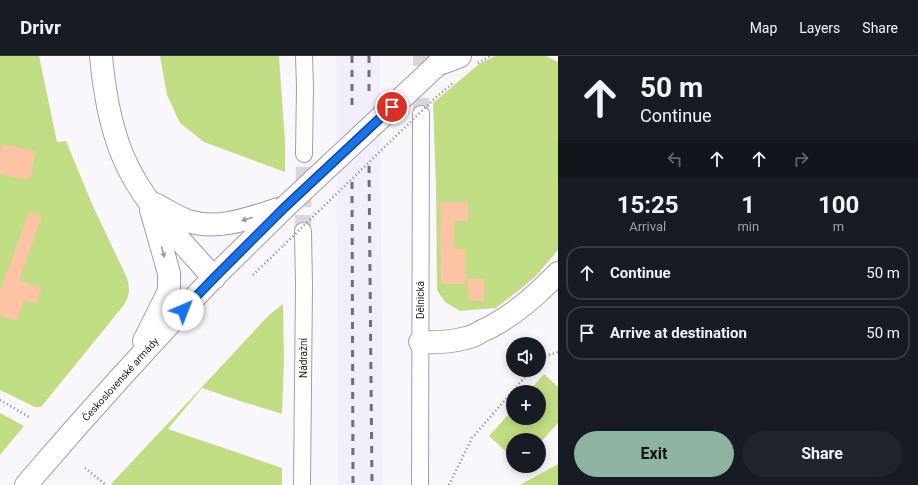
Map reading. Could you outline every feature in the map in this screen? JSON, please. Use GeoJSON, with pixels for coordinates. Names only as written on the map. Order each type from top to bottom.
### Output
{"type":"FeatureCollection","features":[{"type":"Feature","properties":{"kind":"main road"},"geometry":{"type":"LineString","coordinates":[[101,56],[106,104],[115,135],[134,178],[149,201],[214,278]]}},
{"type":"Feature","properties":{"kind":"main road"},"geometry":{"type":"LineString","coordinates":[[442,61],[460,56]]}},
{"type":"Feature","properties":{"kind":"main road","name":"Československé armády"},"geometry":{"type":"LineString","coordinates":[[26,485],[132,366],[214,278],[284,208],[442,61]]}},
{"type":"Feature","properties":{"kind":"main road"},"geometry":{"type":"LineString","coordinates":[[149,201],[187,221],[204,225],[239,221],[284,208]]}},
{"type":"Feature","properties":{"kind":"main road"},"geometry":{"type":"LineString","coordinates":[[132,366],[169,290],[168,273],[149,201]]}},
{"type":"Feature","properties":{"kind":"main road"},"geometry":{"type":"LineString","coordinates":[[420,342],[436,343],[453,341],[468,338],[488,329],[504,320],[532,298],[546,286],[558,272]]}},
{"type":"Feature","properties":{"kind":"street"},"geometry":{"type":"LineString","coordinates":[[304,56],[304,154]]}},
{"type":"Feature","properties":{"kind":"street","name":"Dělnická"},"geometry":{"type":"LineString","coordinates":[[420,485],[421,114]]}},
{"type":"Feature","properties":{"kind":"street","name":"Nádražní"},"geometry":{"type":"LineString","coordinates":[[302,485],[304,294],[303,231]]}},
{"type":"Feature","properties":{"kind":"path"},"geometry":{"type":"LineString","coordinates":[[253,275],[433,100]]}},
{"type":"Feature","properties":{"kind":"path"},"geometry":{"type":"LineString","coordinates":[[546,356],[558,352]]}},
{"type":"Feature","properties":{"kind":"path"},"geometry":{"type":"LineString","coordinates":[[449,485],[472,438],[525,377]]}},
{"type":"Feature","properties":{"kind":"path"},"geometry":{"type":"LineString","coordinates":[[0,400],[31,418]]}},
{"type":"Feature","properties":{"kind":"path"},"geometry":{"type":"LineString","coordinates":[[85,468],[106,485]]}},
{"type":"Feature","properties":{"kind":"shaded area"},"geometry":{"type":"Polygon","coordinates":[[[336,56],[380,56],[383,485],[338,485],[336,56]]]}},
{"type":"Feature","properties":{"kind":"green space"},"geometry":{"type":"Polygon","coordinates":[[[0,56],[39,56],[57,142],[66,141],[92,204],[127,278],[129,286],[129,292],[124,305],[41,407],[35,407],[0,390],[0,56]]]}},
{"type":"Feature","properties":{"kind":"green space"},"geometry":{"type":"Polygon","coordinates":[[[160,56],[279,56],[285,142],[285,172],[204,142],[180,123],[167,95],[160,56]]]}},
{"type":"Feature","properties":{"kind":"green space"},"geometry":{"type":"Polygon","coordinates":[[[495,56],[546,56],[558,62],[558,250],[536,276],[496,308],[460,311],[445,302],[437,290],[436,187],[433,103],[479,64],[495,56]]]}},
{"type":"Feature","properties":{"kind":"green space"},"geometry":{"type":"Polygon","coordinates":[[[283,304],[284,360],[282,414],[202,388],[168,429],[282,468],[282,485],[111,484],[269,315],[283,304]]]}},
{"type":"Feature","properties":{"kind":"green space"},"geometry":{"type":"Polygon","coordinates":[[[546,376],[558,387],[558,423],[546,436],[546,433],[506,433],[506,452],[489,436],[506,417],[506,425],[546,425],[546,385],[534,385],[541,377],[546,376]]]}},
{"type":"Feature","properties":{"kind":"green space"},"geometry":{"type":"Polygon","coordinates":[[[0,413],[24,426],[0,455],[0,413]]]}},
{"type":"Feature","properties":{"kind":"green space"},"geometry":{"type":"Polygon","coordinates":[[[558,464],[558,485],[520,485],[542,473],[546,473],[546,471],[558,464]]]}},
{"type":"Feature","properties":{"kind":"building"},"geometry":{"type":"Polygon","coordinates":[[[2,144],[36,151],[30,178],[28,177],[27,180],[0,174],[0,155],[2,144]]]}},
{"type":"Feature","properties":{"kind":"building"},"geometry":{"type":"Polygon","coordinates":[[[440,202],[468,202],[468,221],[454,221],[454,249],[465,249],[466,284],[441,284],[440,202]]]}},
{"type":"Feature","properties":{"kind":"building"},"geometry":{"type":"Polygon","coordinates":[[[29,212],[42,216],[19,280],[41,288],[36,304],[24,300],[17,321],[0,315],[0,291],[29,212]]]}},
{"type":"Feature","properties":{"kind":"building"},"geometry":{"type":"Polygon","coordinates":[[[467,278],[484,279],[484,301],[469,301],[467,278]]]}},
{"type":"Feature","properties":{"kind":"tunnel"},"geometry":{"type":"LineString","coordinates":[[421,56],[421,114]]}},
{"type":"Feature","properties":{"kind":"tunnel"},"geometry":{"type":"LineString","coordinates":[[303,231],[304,154]]}},
{"type":"Feature","properties":{"kind":"railway"},"geometry":{"type":"LineString","coordinates":[[352,56],[352,110]]}},
{"type":"Feature","properties":{"kind":"railway"},"geometry":{"type":"LineString","coordinates":[[369,56],[369,94]]}},
{"type":"Feature","properties":{"kind":"railway"},"geometry":{"type":"LineString","coordinates":[[369,166],[372,485]]}},
{"type":"Feature","properties":{"kind":"railway"},"geometry":{"type":"LineString","coordinates":[[352,182],[353,485]]}},
{"type":"Feature","properties":{"kind":"route"},"geometry":{"type":"LineString","coordinates":[[183,310],[284,208],[392,107]]}}]}
